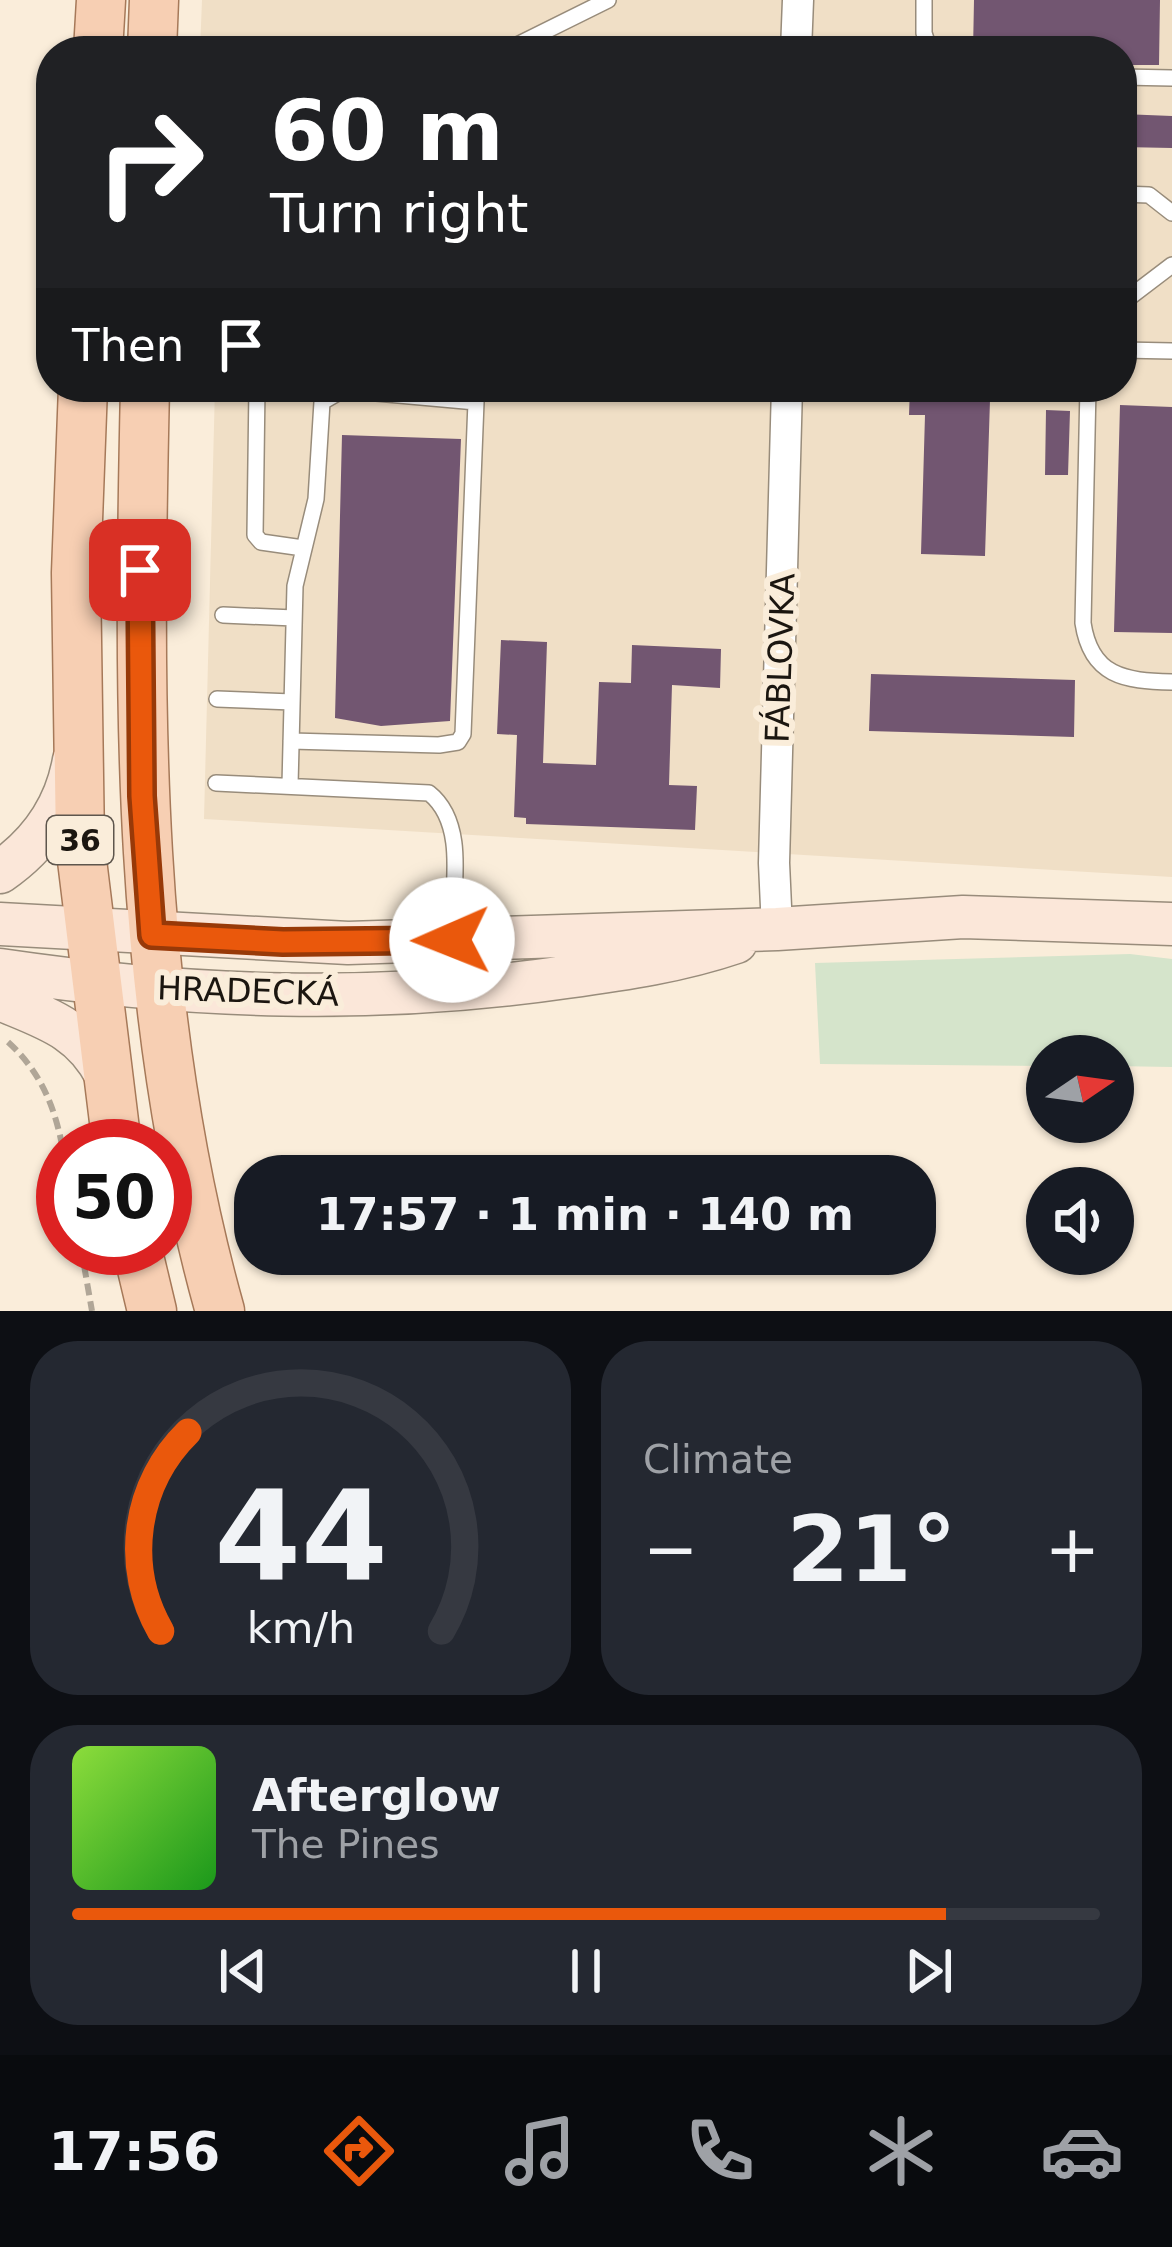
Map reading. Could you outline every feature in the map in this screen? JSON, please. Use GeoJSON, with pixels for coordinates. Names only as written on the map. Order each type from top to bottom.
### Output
{"type":"FeatureCollection","features":[{"type":"Feature","properties":{"kind":"main road"},"geometry":{"type":"LineString","coordinates":[[99,36],[101,0]]}},
{"type":"Feature","properties":{"kind":"main road"},"geometry":{"type":"LineString","coordinates":[[153,36],[154,0]]}},
{"type":"Feature","properties":{"kind":"main road","name":"36"},"geometry":{"type":"LineString","coordinates":[[82,402],[76,573],[80,844],[113,1119]]}},
{"type":"Feature","properties":{"kind":"main road","name":"36"},"geometry":{"type":"LineString","coordinates":[[145,402],[140,694],[152,935],[186,1175],[220,1311]]}},
{"type":"Feature","properties":{"kind":"main road"},"geometry":{"type":"LineString","coordinates":[[0,872],[38,839],[52,818],[64,796],[76,747]]}},
{"type":"Feature","properties":{"kind":"main road","name":"HRADECKÁ"},"geometry":{"type":"LineString","coordinates":[[0,924],[283,942],[452,940],[963,917],[1172,923]]}},
{"type":"Feature","properties":{"kind":"main road","name":"HRADECKÁ"},"geometry":{"type":"LineString","coordinates":[[0,970],[159,991],[270,998],[475,991],[680,961],[777,928]]}},
{"type":"Feature","properties":{"kind":"main road"},"geometry":{"type":"LineString","coordinates":[[0,999],[61,1022],[87,1044],[106,1075]]}},
{"type":"Feature","properties":{"kind":"main road"},"geometry":{"type":"LineString","coordinates":[[143,1275],[152,1311]]}},
{"type":"Feature","properties":{"kind":"street"},"geometry":{"type":"LineString","coordinates":[[797,36],[798,0]]}},
{"type":"Feature","properties":{"kind":"street","name":"FÁBLOVKA"},"geometry":{"type":"LineString","coordinates":[[777,928],[774,862],[787,402]]}},
{"type":"Feature","properties":{"kind":"lane"},"geometry":{"type":"LineString","coordinates":[[536,36],[608,0]]}},
{"type":"Feature","properties":{"kind":"lane"},"geometry":{"type":"LineString","coordinates":[[924,0],[925,36]]}},
{"type":"Feature","properties":{"kind":"lane"},"geometry":{"type":"LineString","coordinates":[[1137,77],[1172,78]]}},
{"type":"Feature","properties":{"kind":"lane"},"geometry":{"type":"LineString","coordinates":[[1137,195],[1149,195],[1172,213]]}},
{"type":"Feature","properties":{"kind":"lane"},"geometry":{"type":"LineString","coordinates":[[1137,291],[1172,265]]}},
{"type":"Feature","properties":{"kind":"lane"},"geometry":{"type":"LineString","coordinates":[[1137,350],[1172,351]]}},
{"type":"Feature","properties":{"kind":"lane"},"geometry":{"type":"LineString","coordinates":[[257,402],[255,536],[261,542],[303,548]]}},
{"type":"Feature","properties":{"kind":"lane"},"geometry":{"type":"LineString","coordinates":[[290,785],[296,574],[316,500],[324,402]]}},
{"type":"Feature","properties":{"kind":"lane"},"geometry":{"type":"LineString","coordinates":[[291,741],[439,745],[458,742],[463,734],[476,402]]}},
{"type":"Feature","properties":{"kind":"lane"},"geometry":{"type":"LineString","coordinates":[[1088,402],[1083,623],[1087,648],[1097,662],[1118,674],[1172,682]]}},
{"type":"Feature","properties":{"kind":"lane"},"geometry":{"type":"LineString","coordinates":[[223,615],[294,618]]}},
{"type":"Feature","properties":{"kind":"lane"},"geometry":{"type":"LineString","coordinates":[[217,699],[292,702]]}},
{"type":"Feature","properties":{"kind":"lane"},"geometry":{"type":"LineString","coordinates":[[216,783],[410,789],[439,801],[452,825],[452,940]]}},
{"type":"Feature","properties":{"kind":"path"},"geometry":{"type":"LineString","coordinates":[[0,1036],[38,1075],[56,1119]]}},
{"type":"Feature","properties":{"kind":"path"},"geometry":{"type":"LineString","coordinates":[[85,1275],[92,1311]]}},
{"type":"Feature","properties":{"kind":"shaded area"},"geometry":{"type":"Polygon","coordinates":[[[202,0],[1172,0],[1172,877],[204,819],[215,402],[1137,402],[1137,36],[201,36],[202,0]]]}},
{"type":"Feature","properties":{"kind":"green space"},"geometry":{"type":"Polygon","coordinates":[[[1130,954],[1172,959],[1172,1067],[1134,1066],[1134,1035],[1026,1035],[1026,1066],[820,1064],[815,963],[1130,954]]]}},
{"type":"Feature","properties":{"kind":"building"},"geometry":{"type":"Polygon","coordinates":[[[974,0],[1160,0],[1159,65],[1137,65],[1137,36],[973,36],[974,0]]]}},
{"type":"Feature","properties":{"kind":"building"},"geometry":{"type":"Polygon","coordinates":[[[1137,115],[1172,116],[1172,148],[1137,147],[1137,115]]]}},
{"type":"Feature","properties":{"kind":"building"},"geometry":{"type":"Polygon","coordinates":[[[909,402],[990,402],[985,556],[921,554],[925,415],[909,415],[909,402]]]}},
{"type":"Feature","properties":{"kind":"building"},"geometry":{"type":"Polygon","coordinates":[[[1120,405],[1172,407],[1172,633],[1114,632],[1120,405]]]}},
{"type":"Feature","properties":{"kind":"building"},"geometry":{"type":"Polygon","coordinates":[[[1046,410],[1070,411],[1068,475],[1045,475],[1046,410]]]}},
{"type":"Feature","properties":{"kind":"building"},"geometry":{"type":"Polygon","coordinates":[[[342,435],[461,439],[450,721],[381,726],[335,718],[342,435]]]}},
{"type":"Feature","properties":{"kind":"building"},"geometry":{"type":"Polygon","coordinates":[[[501,640],[547,642],[543,763],[596,765],[599,682],[631,683],[632,645],[721,649],[720,688],[672,685],[669,785],[697,786],[695,830],[526,824],[526,818],[514,817],[517,735],[497,734],[501,640]]]}},
{"type":"Feature","properties":{"kind":"building"},"geometry":{"type":"Polygon","coordinates":[[[871,674],[1075,680],[1074,737],[869,731],[871,674]]]}},
{"type":"Feature","properties":{"kind":"route"},"geometry":{"type":"LineString","coordinates":[[140,570],[142,796],[152,935],[283,942],[452,940]]}}]}
